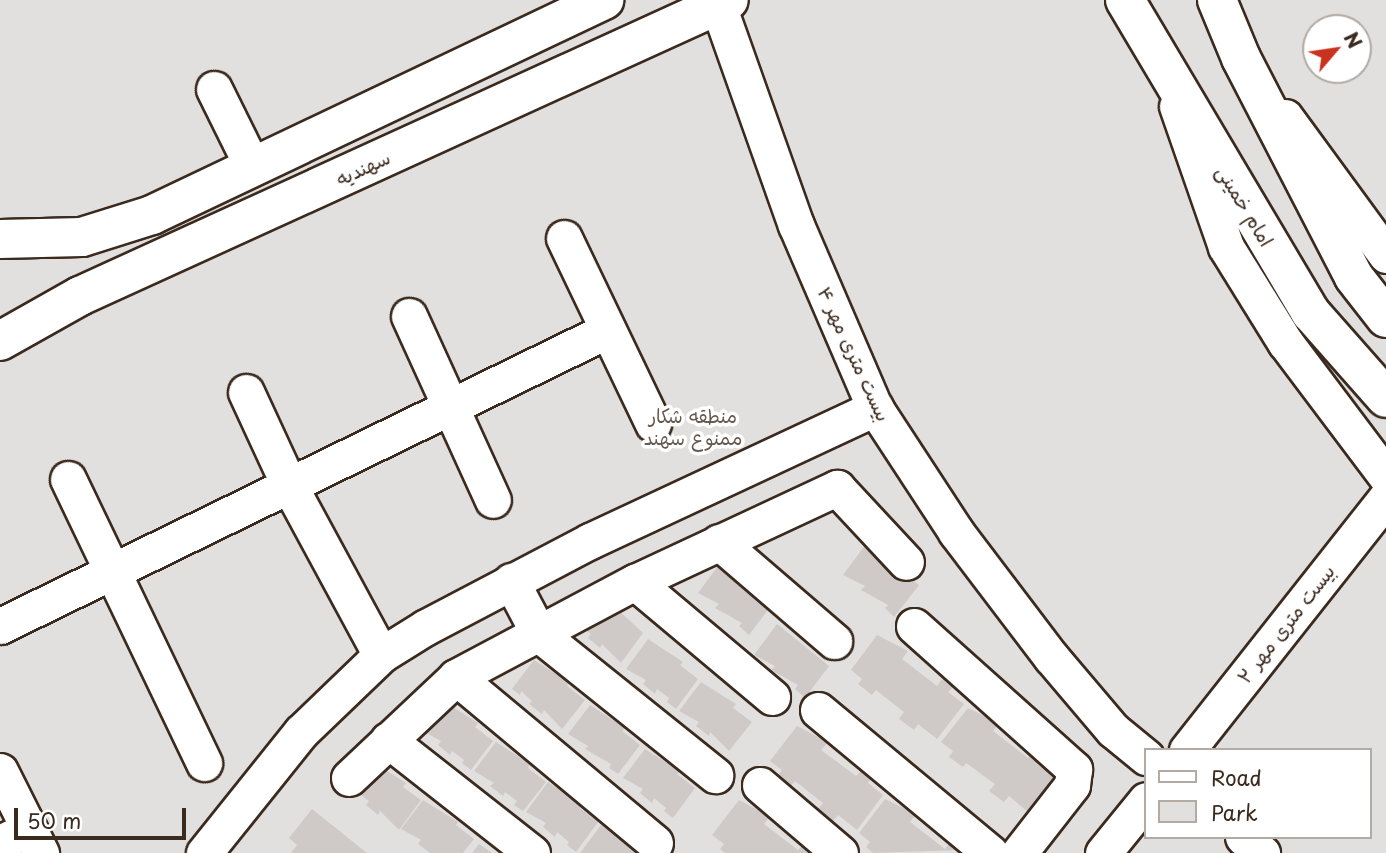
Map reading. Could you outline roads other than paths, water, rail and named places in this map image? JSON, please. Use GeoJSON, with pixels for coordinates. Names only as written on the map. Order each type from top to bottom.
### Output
{"type":"FeatureCollection","features":[{"type":"Feature","properties":{"kind":"main road"},"geometry":{"type":"LineString","coordinates":[[0,239],[82,237],[152,215],[604,0]]}},
{"type":"Feature","properties":{"kind":"main road","name":"امام خمینی"},"geometry":{"type":"LineString","coordinates":[[1125,0],[1164,70],[1311,313],[1386,398]]}},
{"type":"Feature","properties":{"kind":"main road"},"geometry":{"type":"LineString","coordinates":[[1217,0],[1241,58],[1354,277],[1386,318]]}},
{"type":"Feature","properties":{"kind":"main road","name":"سهندیه"},"geometry":{"type":"LineString","coordinates":[[0,341],[80,296],[721,2]]}},
{"type":"Feature","properties":{"kind":"street","name":"بیست متری مهر ۴"},"geometry":{"type":"LineString","coordinates":[[721,2],[796,225],[875,408],[956,532],[1051,657],[1114,730],[1144,755]]}},
{"type":"Feature","properties":{"kind":"street"},"geometry":{"type":"LineString","coordinates":[[1241,58],[1386,255]]}},
{"type":"Feature","properties":{"kind":"street"},"geometry":{"type":"LineString","coordinates":[[1164,70],[1226,247],[1284,342],[1386,477]]}},
{"type":"Feature","properties":{"kind":"street"},"geometry":{"type":"LineString","coordinates":[[214,89],[252,166]]}},
{"type":"Feature","properties":{"kind":"street"},"geometry":{"type":"LineString","coordinates":[[564,237],[653,424]]}},
{"type":"Feature","properties":{"kind":"street"},"geometry":{"type":"LineString","coordinates":[[408,316],[493,500]]}},
{"type":"Feature","properties":{"kind":"street"},"geometry":{"type":"LineString","coordinates":[[0,626],[608,330]]}},
{"type":"Feature","properties":{"kind":"street"},"geometry":{"type":"LineString","coordinates":[[246,392],[289,485],[382,655]]}},
{"type":"Feature","properties":{"kind":"street"},"geometry":{"type":"LineString","coordinates":[[204,853],[301,732],[382,655],[511,581],[875,408]]}},
{"type":"Feature","properties":{"kind":"street"},"geometry":{"type":"LineString","coordinates":[[68,479],[204,763]]}},
{"type":"Feature","properties":{"kind":"street"},"geometry":{"type":"LineString","coordinates":[[349,778],[456,677],[635,582],[837,488],[906,562]]}},
{"type":"Feature","properties":{"kind":"street","name":"بیست متری مهر ۲"},"geometry":{"type":"LineString","coordinates":[[1189,748],[1386,498]]}},
{"type":"Feature","properties":{"kind":"street"},"geometry":{"type":"LineString","coordinates":[[719,542],[834,640]]}},
{"type":"Feature","properties":{"kind":"street"},"geometry":{"type":"LineString","coordinates":[[511,581],[539,634],[715,775]]}},
{"type":"Feature","properties":{"kind":"street"},"geometry":{"type":"LineString","coordinates":[[635,582],[772,696]]}},
{"type":"Feature","properties":{"kind":"street"},"geometry":{"type":"LineString","coordinates":[[914,625],[1074,769],[1072,785],[1020,853]]}},
{"type":"Feature","properties":{"kind":"street"},"geometry":{"type":"LineString","coordinates":[[456,677],[655,843]]}},
{"type":"Feature","properties":{"kind":"street"},"geometry":{"type":"LineString","coordinates":[[818,710],[990,853]]}},
{"type":"Feature","properties":{"kind":"street"},"geometry":{"type":"LineString","coordinates":[[388,740],[532,853]]}},
{"type":"Feature","properties":{"kind":"street"},"geometry":{"type":"LineString","coordinates":[[0,771],[23,842]]}},
{"type":"Feature","properties":{"kind":"street"},"geometry":{"type":"LineString","coordinates":[[761,785],[840,853]]}},
{"type":"Feature","properties":{"kind":"street"},"geometry":{"type":"LineString","coordinates":[[1103,853],[1144,802]]}},
{"type":"Feature","properties":{"kind":"street"},"geometry":{"type":"LineString","coordinates":[[1245,839],[1262,853]]}},
{"type":"Feature","properties":{"kind":"park label","name":"منطقه شکار ممنوع سهند"},"geometry":{"type":"Point","coordinates":[693,427]}}]}
